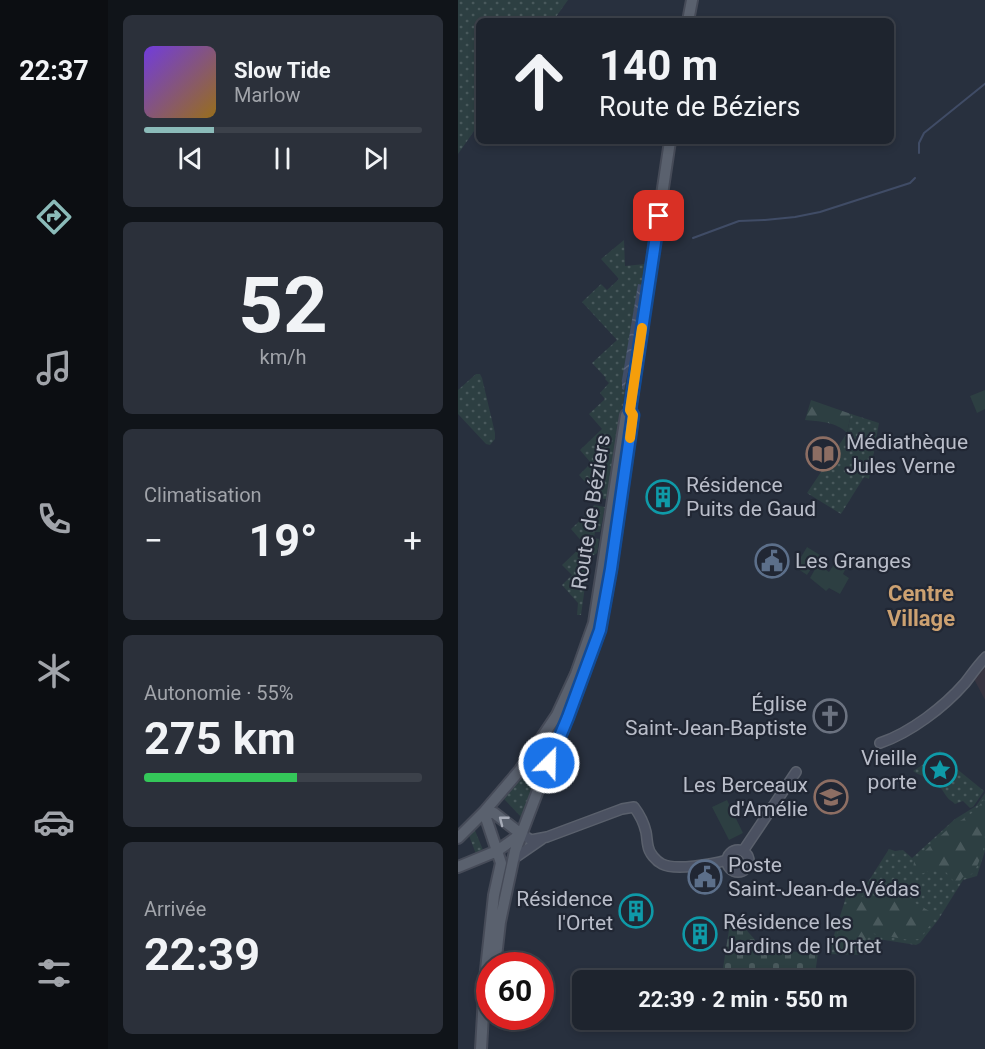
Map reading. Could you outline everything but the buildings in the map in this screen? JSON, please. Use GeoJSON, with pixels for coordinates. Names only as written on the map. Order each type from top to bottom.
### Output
{"type":"FeatureCollection","features":[{"type":"Feature","properties":{"kind":"main road"},"geometry":{"type":"LineString","coordinates":[[689,18],[692,0]]}},
{"type":"Feature","properties":{"kind":"main road","name":"Route de Béziers"},"geometry":{"type":"LineString","coordinates":[[597,626],[611,569],[619,485],[633,415],[630,410],[670,144]]}},
{"type":"Feature","properties":{"kind":"main road"},"geometry":{"type":"LineString","coordinates":[[458,838],[520,770],[557,715],[597,626]]}},
{"type":"Feature","properties":{"kind":"main road"},"geometry":{"type":"LineString","coordinates":[[497,952],[500,922],[513,859],[568,717],[597,626]]}},
{"type":"Feature","properties":{"kind":"main road"},"geometry":{"type":"LineString","coordinates":[[484,812],[494,813],[521,834]]}},
{"type":"Feature","properties":{"kind":"main road"},"geometry":{"type":"LineString","coordinates":[[484,812],[500,863],[494,895],[489,952]]}},
{"type":"Feature","properties":{"kind":"main road"},"geometry":{"type":"LineString","coordinates":[[458,867],[497,851],[521,834]]}},
{"type":"Feature","properties":{"kind":"main road"},"geometry":{"type":"LineString","coordinates":[[481,1049],[483,1030]]}},
{"type":"Feature","properties":{"kind":"main road"},"geometry":{"type":"LineString","coordinates":[[488,1049],[489,1030]]}},
{"type":"Feature","properties":{"kind":"street"},"geometry":{"type":"LineString","coordinates":[[880,743],[915,725],[946,702],[986,657]]}},
{"type":"Feature","properties":{"kind":"street"},"geometry":{"type":"LineString","coordinates":[[743,851],[796,772]]}},
{"type":"Feature","properties":{"kind":"street"},"geometry":{"type":"LineString","coordinates":[[521,834],[531,840],[547,837],[622,809],[634,807],[646,830],[648,848],[660,864],[669,867],[712,864],[727,860]]}},
{"type":"Feature","properties":{"kind":"street"},"geometry":{"type":"LineString","coordinates":[[513,859],[547,837]]}},
{"type":"Feature","properties":{"kind":"street"},"geometry":{"type":"LineString","coordinates":[[734,850],[743,851],[748,856],[746,868],[737,872],[730,869],[727,860],[729,854],[734,850]]}},
{"type":"Feature","properties":{"kind":"shaded area"},"geometry":{"type":"Polygon","coordinates":[[[985,660],[985,700],[973,677],[985,660]]]}},
{"type":"Feature","properties":{"kind":"green space"},"geometry":{"type":"Polygon","coordinates":[[[458,0],[568,0],[555,18],[476,18],[476,128],[458,154],[458,0]]]}},
{"type":"Feature","properties":{"kind":"green space"},"geometry":{"type":"Polygon","coordinates":[[[624,240],[625,266],[645,264],[610,488],[607,499],[595,498],[594,492],[579,475],[591,463],[580,450],[602,429],[589,414],[605,399],[600,393],[609,383],[592,363],[617,340],[582,302],[601,284],[607,290],[619,279],[601,259],[624,240]]]}},
{"type":"Feature","properties":{"kind":"green space"},"geometry":{"type":"Polygon","coordinates":[[[476,374],[480,374],[482,378],[495,433],[495,439],[490,445],[486,444],[458,414],[458,390],[476,374]]]}},
{"type":"Feature","properties":{"kind":"green space"},"geometry":{"type":"Polygon","coordinates":[[[985,390],[985,409],[977,413],[970,396],[985,390]]]}},
{"type":"Feature","properties":{"kind":"green space"},"geometry":{"type":"Polygon","coordinates":[[[811,400],[851,414],[847,433],[833,424],[805,420],[811,400]]]}},
{"type":"Feature","properties":{"kind":"green space"},"geometry":{"type":"Polygon","coordinates":[[[851,414],[879,423],[869,479],[864,477],[841,514],[807,493],[847,433],[851,414]]]}},
{"type":"Feature","properties":{"kind":"green space"},"geometry":{"type":"Polygon","coordinates":[[[594,505],[605,507],[600,532],[595,532],[594,538],[599,539],[597,553],[589,558],[581,615],[577,615],[578,603],[562,585],[572,575],[562,565],[584,544],[571,529],[594,505]]]}},
{"type":"Feature","properties":{"kind":"green space"},"geometry":{"type":"Polygon","coordinates":[[[807,547],[820,555],[807,575],[795,567],[807,547]]]}},
{"type":"Feature","properties":{"kind":"green space"},"geometry":{"type":"Polygon","coordinates":[[[837,560],[847,566],[843,574],[849,578],[840,594],[829,588],[826,591],[810,578],[818,564],[829,572],[837,560]]]}},
{"type":"Feature","properties":{"kind":"green space"},"geometry":{"type":"Polygon","coordinates":[[[552,730],[557,731],[541,771],[532,761],[552,730]]]}},
{"type":"Feature","properties":{"kind":"green space"},"geometry":{"type":"Polygon","coordinates":[[[940,750],[957,769],[984,791],[973,807],[970,808],[963,801],[955,804],[932,780],[913,771],[936,756],[940,750]]]}},
{"type":"Feature","properties":{"kind":"green space"},"geometry":{"type":"Polygon","coordinates":[[[523,776],[533,790],[522,818],[504,799],[523,776]]]}},
{"type":"Feature","properties":{"kind":"green space"},"geometry":{"type":"Polygon","coordinates":[[[985,793],[985,851],[977,876],[963,880],[938,920],[920,943],[916,945],[878,939],[872,941],[864,955],[828,954],[848,891],[861,893],[889,849],[903,850],[912,858],[955,819],[976,806],[985,793]]]}},
{"type":"Feature","properties":{"kind":"green space"},"geometry":{"type":"Polygon","coordinates":[[[727,800],[743,833],[729,840],[712,807],[727,800]]]}},
{"type":"Feature","properties":{"kind":"green space"},"geometry":{"type":"Polygon","coordinates":[[[983,800],[985,801],[985,834],[983,852],[974,873],[963,877],[957,885],[945,871],[935,869],[918,875],[914,868],[915,860],[947,830],[976,810],[983,800]]]}},
{"type":"Feature","properties":{"kind":"green space"},"geometry":{"type":"Polygon","coordinates":[[[474,828],[483,850],[476,854],[468,833],[474,828]]]}},
{"type":"Feature","properties":{"kind":"green space"},"geometry":{"type":"Polygon","coordinates":[[[874,883],[878,883],[886,895],[909,897],[933,914],[932,923],[919,939],[909,940],[870,933],[860,948],[838,949],[835,945],[846,907],[853,897],[862,897],[874,883]]]}},
{"type":"Feature","properties":{"kind":"green space"},"geometry":{"type":"Polygon","coordinates":[[[731,917],[735,917],[764,950],[818,953],[816,970],[723,970],[731,917]]]}},
{"type":"Feature","properties":{"kind":"water"},"geometry":{"type":"Polygon","coordinates":[[[638,284],[643,285],[624,390],[622,380],[638,284]]]}},
{"type":"Feature","properties":{"kind":"waterway"},"geometry":{"type":"LineString","coordinates":[[919,153],[919,143],[924,133],[986,83]]}},
{"type":"Feature","properties":{"kind":"waterway"},"geometry":{"type":"LineString","coordinates":[[693,238],[739,221],[795,217],[820,212],[910,183],[915,178]]}},
{"type":"Feature","properties":{"kind":"slow traffic"},"geometry":{"type":"LineString","coordinates":[[630,438],[633,415],[630,410],[642,328]]}},
{"type":"Feature","properties":{"kind":"place","name":"Médiathèque Jules Verne"},"geometry":{"type":"Point","coordinates":[823,454]}},
{"type":"Feature","properties":{"kind":"place","name":"Résidence Puits de Gaud"},"geometry":{"type":"Point","coordinates":[663,497]}},
{"type":"Feature","properties":{"kind":"place","name":"Les Granges"},"geometry":{"type":"Point","coordinates":[772,561]}},
{"type":"Feature","properties":{"kind":"place","name":"Église Saint-Jean-Baptiste"},"geometry":{"type":"Point","coordinates":[830,716]}},
{"type":"Feature","properties":{"kind":"place","name":"Vieille porte"},"geometry":{"type":"Point","coordinates":[940,770]}},
{"type":"Feature","properties":{"kind":"place","name":"Les Berceaux d'Amélie"},"geometry":{"type":"Point","coordinates":[831,797]}},
{"type":"Feature","properties":{"kind":"place","name":"Poste Saint-Jean-de-Védas"},"geometry":{"type":"Point","coordinates":[705,877]}},
{"type":"Feature","properties":{"kind":"place","name":"Résidence l'Ortet"},"geometry":{"type":"Point","coordinates":[636,911]}},
{"type":"Feature","properties":{"kind":"place","name":"Résidence les Jardins de l'Ortet"},"geometry":{"type":"Point","coordinates":[700,934]}},
{"type":"Feature","properties":{"kind":"district","name":"Centre Village"},"geometry":{"type":"Point","coordinates":[921,606]}},
{"type":"Feature","properties":{"kind":"route"},"geometry":{"type":"LineString","coordinates":[[549,763],[600,630],[623,486],[633,415],[630,410],[659,216]]}}]}
